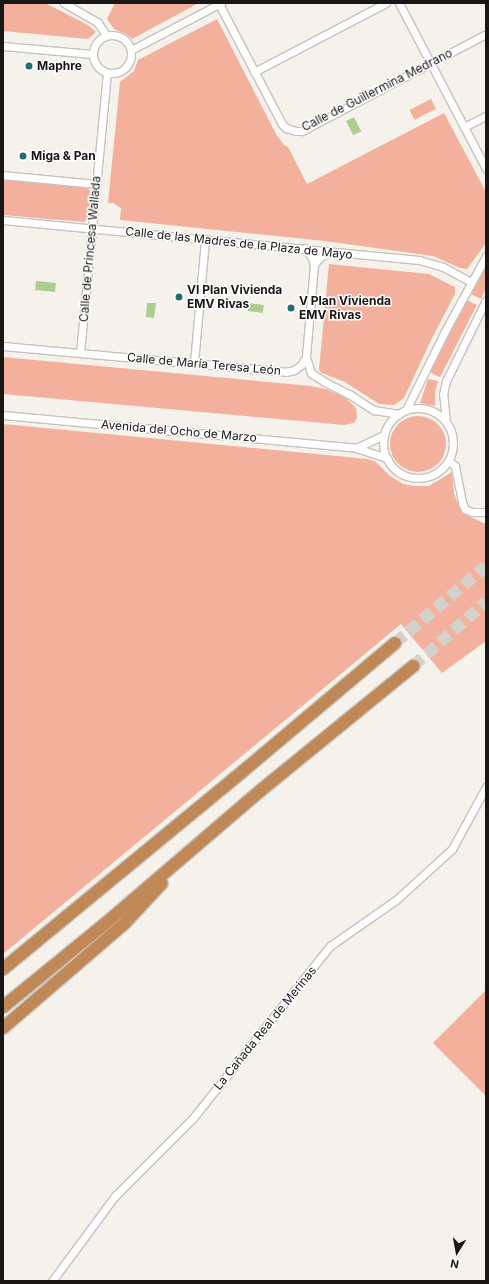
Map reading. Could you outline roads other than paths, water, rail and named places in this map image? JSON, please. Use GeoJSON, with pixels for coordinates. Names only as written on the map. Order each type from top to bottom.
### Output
{"type":"FeatureCollection","features":[{"type":"Feature","properties":{"kind":"highway"},"geometry":{"type":"LineString","coordinates":[[3,969],[395,643]]}},
{"type":"Feature","properties":{"kind":"highway"},"geometry":{"type":"LineString","coordinates":[[3,1007],[413,666]]}},
{"type":"Feature","properties":{"kind":"highway"},"geometry":{"type":"LineString","coordinates":[[3,1028],[125,923],[199,843]]}},
{"type":"Feature","properties":{"kind":"street"},"geometry":{"type":"LineString","coordinates":[[64,3],[98,23],[106,36]]}},
{"type":"Feature","properties":{"kind":"street"},"geometry":{"type":"LineString","coordinates":[[254,72],[386,3]]}},
{"type":"Feature","properties":{"kind":"street"},"geometry":{"type":"LineString","coordinates":[[399,3],[486,169]]}},
{"type":"Feature","properties":{"kind":"street"},"geometry":{"type":"LineString","coordinates":[[131,50],[220,4]]}},
{"type":"Feature","properties":{"kind":"street","name":"Calle de Guillermina Medrano"},"geometry":{"type":"LineString","coordinates":[[220,4],[282,124],[286,128],[296,131],[302,131],[486,34]]}},
{"type":"Feature","properties":{"kind":"street"},"geometry":{"type":"LineString","coordinates":[[106,36],[119,36],[125,39],[131,50],[130,62],[118,72],[106,73],[96,66],[92,54],[96,43],[106,36]]}},
{"type":"Feature","properties":{"kind":"street"},"geometry":{"type":"LineString","coordinates":[[3,46],[92,54]]}},
{"type":"Feature","properties":{"kind":"street","name":"Calle de Princesa Wallada"},"geometry":{"type":"LineString","coordinates":[[80,353],[106,73]]}},
{"type":"Feature","properties":{"kind":"street"},"geometry":{"type":"LineString","coordinates":[[464,127],[486,116]]}},
{"type":"Feature","properties":{"kind":"street"},"geometry":{"type":"LineString","coordinates":[[3,175],[96,184]]}},
{"type":"Feature","properties":{"kind":"street","name":"Calle de las Madres de la Plaza de Mayo"},"geometry":{"type":"LineString","coordinates":[[3,220],[305,248],[328,252],[431,262],[471,282]]}},
{"type":"Feature","properties":{"kind":"street"},"geometry":{"type":"LineString","coordinates":[[194,363],[205,239]]}},
{"type":"Feature","properties":{"kind":"street"},"geometry":{"type":"LineString","coordinates":[[305,248],[312,258],[314,265],[306,357],[311,373],[315,377],[349,394],[374,410],[403,412],[413,409],[428,410],[441,416],[451,431],[454,441],[453,452],[449,462],[438,473],[423,478],[415,478],[400,473],[394,469],[387,458],[383,445],[384,435],[388,425],[403,412],[486,256]]}},
{"type":"Feature","properties":{"kind":"street"},"geometry":{"type":"LineString","coordinates":[[314,265],[318,259],[328,252]]}},
{"type":"Feature","properties":{"kind":"street"},"geometry":{"type":"LineString","coordinates":[[446,422],[443,394],[446,381],[486,300]]}},
{"type":"Feature","properties":{"kind":"street","name":"Calle de María Teresa León"},"geometry":{"type":"LineString","coordinates":[[3,346],[286,372],[294,370],[301,365],[306,357]]}},
{"type":"Feature","properties":{"kind":"street","name":"Avenida del Ocho de Marzo"},"geometry":{"type":"LineString","coordinates":[[3,415],[356,448],[387,458]]}},
{"type":"Feature","properties":{"kind":"street"},"geometry":{"type":"LineString","coordinates":[[356,448],[384,435]]}},
{"type":"Feature","properties":{"kind":"street"},"geometry":{"type":"LineString","coordinates":[[449,462],[455,466],[462,503],[465,509],[472,512],[486,512]]}},
{"type":"Feature","properties":{"kind":"street","name":"La Cañada Real de Merinas"},"geometry":{"type":"LineString","coordinates":[[52,1281],[115,1196],[193,1118],[330,946],[396,900],[452,849],[486,787]]}},
{"type":"Feature","properties":{"kind":"tunnel"},"geometry":{"type":"LineString","coordinates":[[395,643],[486,566]]}},
{"type":"Feature","properties":{"kind":"tunnel"},"geometry":{"type":"LineString","coordinates":[[413,666],[486,602]]}},
{"type":"Feature","properties":{"kind":"place","name":"Maphre"},"geometry":{"type":"Point","coordinates":[29,66]}},
{"type":"Feature","properties":{"kind":"place","name":"Miga & Pan"},"geometry":{"type":"Point","coordinates":[23,156]}},
{"type":"Feature","properties":{"kind":"place","name":"VI Plan Vivienda EMV Rivas"},"geometry":{"type":"Point","coordinates":[179,297]}},
{"type":"Feature","properties":{"kind":"place","name":"V Plan Vivienda EMV Rivas"},"geometry":{"type":"Point","coordinates":[291,308]}}]}
